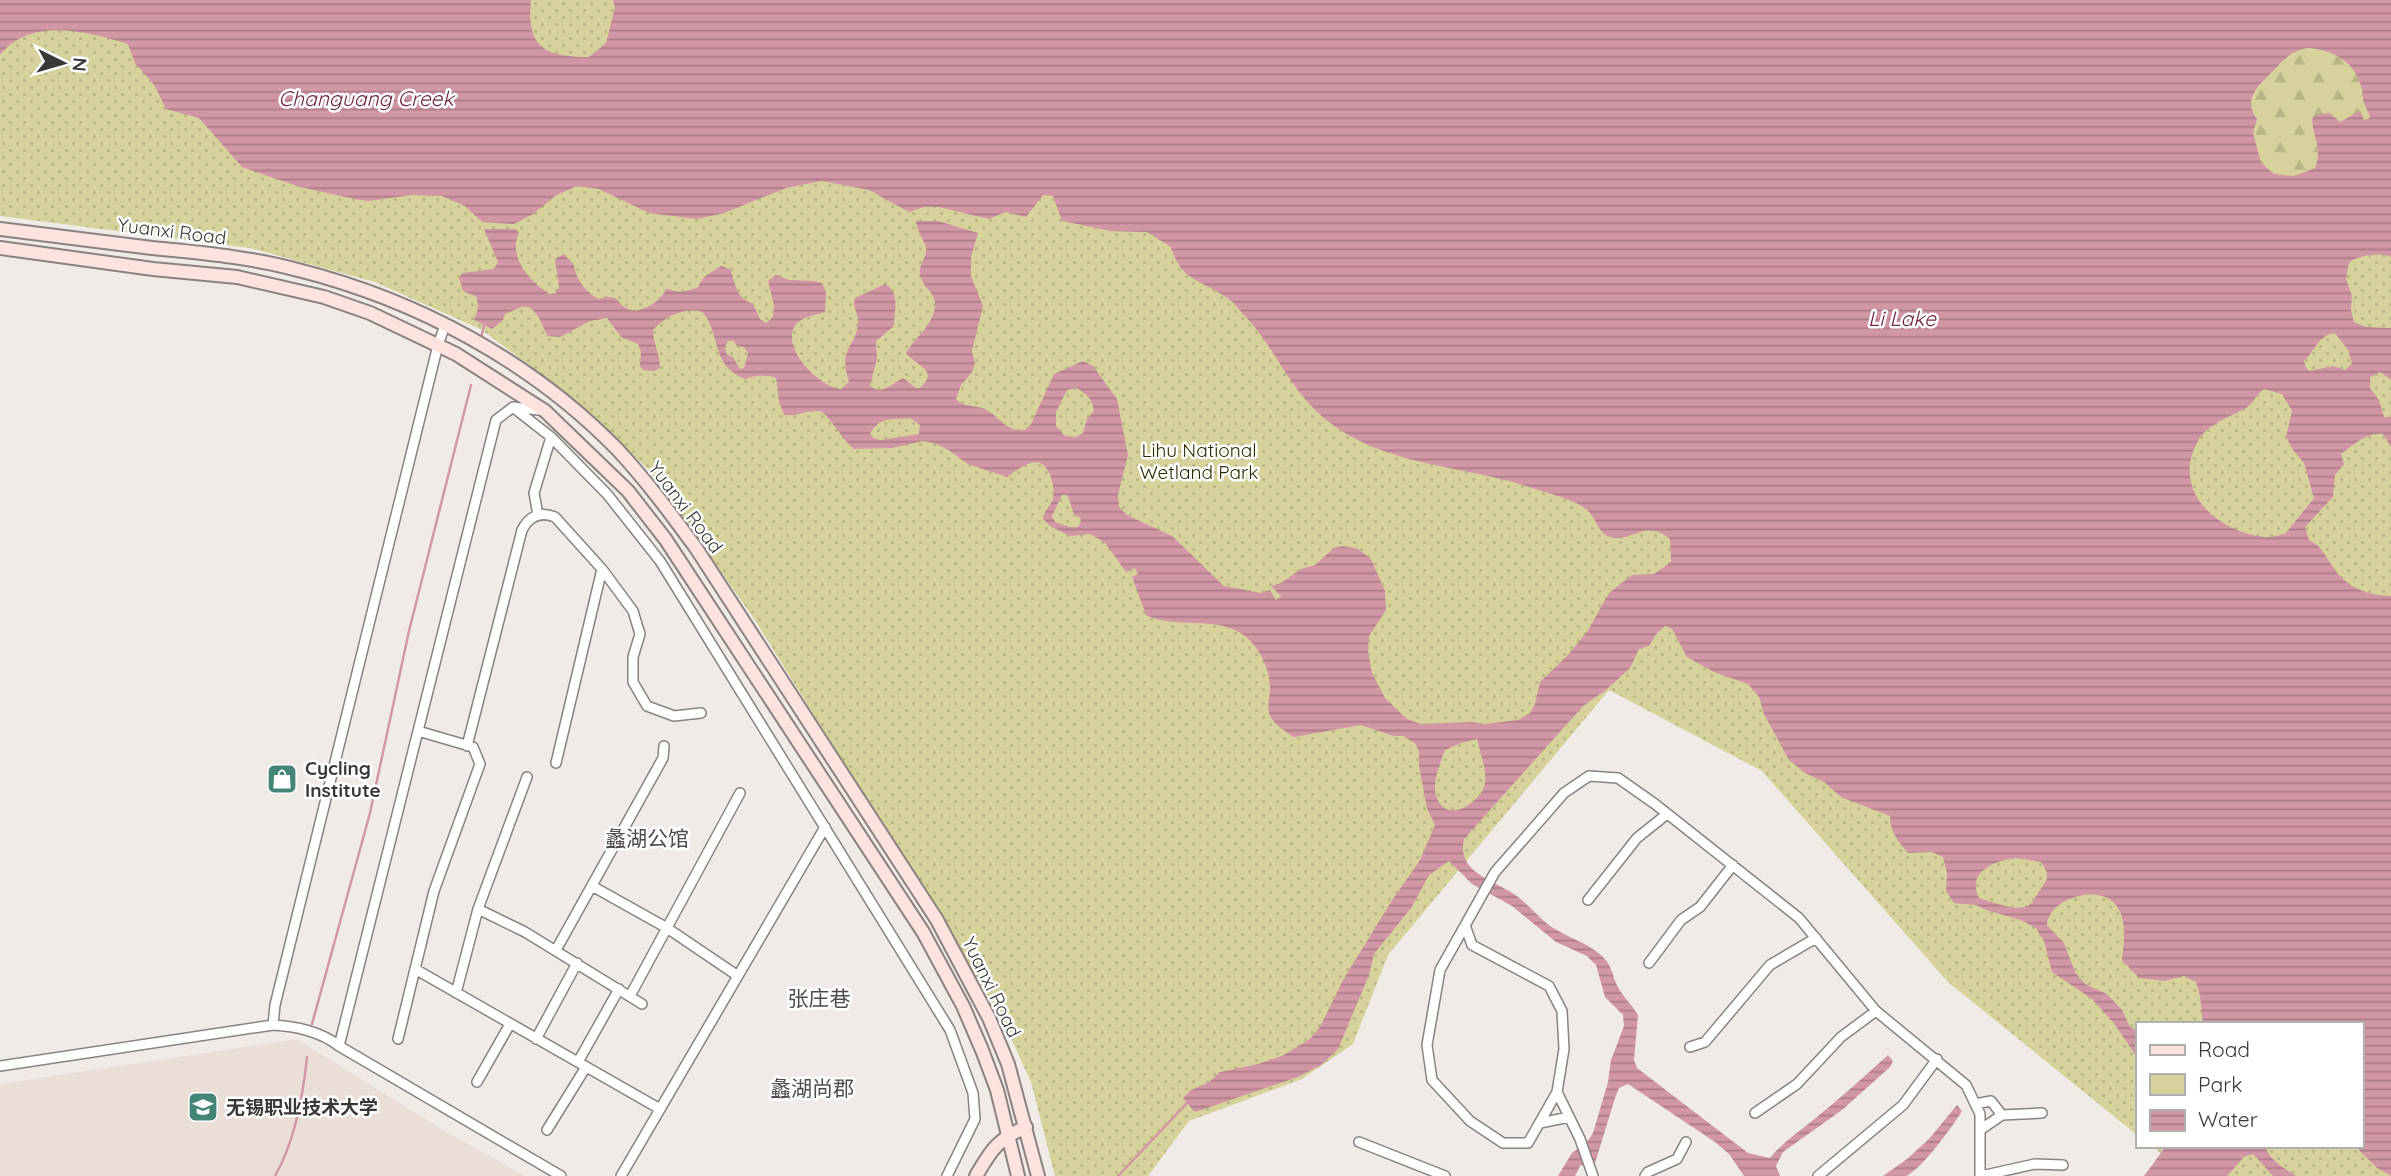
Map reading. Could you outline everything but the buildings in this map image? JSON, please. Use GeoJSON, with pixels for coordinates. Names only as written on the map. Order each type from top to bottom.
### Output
{"type":"FeatureCollection","features":[{"type":"Feature","properties":{"kind":"main road","name":"Yuanxi Road"},"geometry":{"type":"LineString","coordinates":[[0,229],[236,257],[298,270],[356,288],[446,325],[502,357],[580,414],[618,450],[667,508],[703,559],[937,920],[989,1018],[1008,1064],[1038,1176]]}},
{"type":"Feature","properties":{"kind":"main road","name":"Yuanxi Road"},"geometry":{"type":"LineString","coordinates":[[0,248],[153,269],[237,277],[277,285],[370,313],[438,345],[494,376],[545,411],[628,491],[666,540],[923,932],[982,1050],[997,1090],[1018,1176]]}},
{"type":"Feature","properties":{"kind":"main road"},"geometry":{"type":"LineString","coordinates":[[976,1176],[991,1149],[1008,1135],[1026,1127]]}},
{"type":"Feature","properties":{"kind":"street"},"geometry":{"type":"LineString","coordinates":[[273,1025],[275,1005],[438,345],[446,325]]}},
{"type":"Feature","properties":{"kind":"street"},"geometry":{"type":"LineString","coordinates":[[513,407],[551,437],[607,494],[660,561],[950,1030],[973,1093],[975,1119],[947,1176]]}},
{"type":"Feature","properties":{"kind":"street"},"geometry":{"type":"LineString","coordinates":[[339,1046],[496,420],[513,407],[545,411]]}},
{"type":"Feature","properties":{"kind":"street"},"geometry":{"type":"LineString","coordinates":[[538,515],[534,493],[551,437]]}},
{"type":"Feature","properties":{"kind":"street"},"geometry":{"type":"LineString","coordinates":[[467,746],[522,530],[527,520],[538,515],[555,517],[602,569],[633,611],[640,634],[634,657],[633,682],[647,706],[674,716],[701,713]]}},
{"type":"Feature","properties":{"kind":"street"},"geometry":{"type":"LineString","coordinates":[[556,763],[602,569]]}},
{"type":"Feature","properties":{"kind":"street"},"geometry":{"type":"LineString","coordinates":[[398,1039],[434,891],[480,764],[473,747],[418,731]]}},
{"type":"Feature","properties":{"kind":"street"},"geometry":{"type":"LineString","coordinates":[[555,950],[663,758],[664,746]]}},
{"type":"Feature","properties":{"kind":"street"},"geometry":{"type":"LineString","coordinates":[[1452,948],[1472,945],[1549,986],[1562,1011],[1564,1049],[1557,1092],[1528,1143],[1503,1143],[1470,1121],[1432,1080],[1427,1045],[1440,970],[1452,948],[1465,925],[1483,892],[1491,880],[1564,793],[1589,776],[1618,778],[1798,918],[1876,1011],[1966,1085],[1980,1114],[1980,1176],[2035,1164],[2063,1164]]}},
{"type":"Feature","properties":{"kind":"street"},"geometry":{"type":"LineString","coordinates":[[456,993],[478,909],[527,777]]}},
{"type":"Feature","properties":{"kind":"street"},"geometry":{"type":"LineString","coordinates":[[630,996],[740,793]]}},
{"type":"Feature","properties":{"kind":"street"},"geometry":{"type":"LineString","coordinates":[[1588,900],[1637,838],[1667,814]]}},
{"type":"Feature","properties":{"kind":"street"},"geometry":{"type":"LineString","coordinates":[[621,1176],[825,827]]}},
{"type":"Feature","properties":{"kind":"street"},"geometry":{"type":"LineString","coordinates":[[1649,964],[1681,920],[1700,907],[1732,865]]}},
{"type":"Feature","properties":{"kind":"street"},"geometry":{"type":"LineString","coordinates":[[593,886],[667,928],[738,976]]}},
{"type":"Feature","properties":{"kind":"street"},"geometry":{"type":"LineString","coordinates":[[478,909],[525,932],[642,1004]]}},
{"type":"Feature","properties":{"kind":"street"},"geometry":{"type":"LineString","coordinates":[[1465,925],[1472,945]]}},
{"type":"Feature","properties":{"kind":"street"},"geometry":{"type":"LineString","coordinates":[[1690,1047],[1705,1042],[1770,965],[1816,939]]}},
{"type":"Feature","properties":{"kind":"street"},"geometry":{"type":"LineString","coordinates":[[536,1039],[577,964]]}},
{"type":"Feature","properties":{"kind":"street"},"geometry":{"type":"LineString","coordinates":[[415,970],[660,1109]]}},
{"type":"Feature","properties":{"kind":"street"},"geometry":{"type":"LineString","coordinates":[[547,1130],[619,989]]}},
{"type":"Feature","properties":{"kind":"street"},"geometry":{"type":"LineString","coordinates":[[1755,1113],[1797,1084],[1841,1037],[1876,1011]]}},
{"type":"Feature","properties":{"kind":"street"},"geometry":{"type":"LineString","coordinates":[[477,1082],[510,1024]]}},
{"type":"Feature","properties":{"kind":"street"},"geometry":{"type":"LineString","coordinates":[[0,1066],[273,1025],[292,1026],[332,1040],[561,1176]]}},
{"type":"Feature","properties":{"kind":"street"},"geometry":{"type":"LineString","coordinates":[[1818,1176],[1903,1105],[1937,1059]]}},
{"type":"Feature","properties":{"kind":"street"},"geometry":{"type":"LineString","coordinates":[[1557,1092],[1580,1139],[1591,1173]]}},
{"type":"Feature","properties":{"kind":"street"},"geometry":{"type":"LineString","coordinates":[[1975,1104],[1991,1101],[2002,1115]]}},
{"type":"Feature","properties":{"kind":"street"},"geometry":{"type":"LineString","coordinates":[[1980,1130],[2002,1115],[2042,1113]]}},
{"type":"Feature","properties":{"kind":"street"},"geometry":{"type":"LineString","coordinates":[[1540,1123],[1569,1117]]}},
{"type":"Feature","properties":{"kind":"street"},"geometry":{"type":"LineString","coordinates":[[1359,1142],[1445,1176]]}},
{"type":"Feature","properties":{"kind":"street"},"geometry":{"type":"LineString","coordinates":[[1646,1176],[1648,1172],[1677,1159],[1686,1142]]}},
{"type":"Feature","properties":{"kind":"shaded area","name":"无锡职业技术大学"},"geometry":{"type":"Polygon","coordinates":[[[297,1039],[443,1130],[525,1176],[0,1176],[0,1084],[297,1039]]]}},
{"type":"Feature","properties":{"kind":"green space","name":"Lihu National Wetland Park"},"geometry":{"type":"Polygon","coordinates":[[[0,0],[2391,0],[2391,1176],[2188,1176],[2154,1148],[2363,1148],[2363,1022],[2136,1022],[2136,1134],[1948,982],[1762,771],[1609,690],[1388,955],[1353,1044],[1302,1079],[1189,1121],[1148,1176],[1055,1176],[1031,1082],[1002,1018],[753,617],[647,468],[557,386],[482,330],[375,282],[250,248],[0,216],[0,0]]]}},
{"type":"Feature","properties":{"kind":"green space"},"geometry":{"type":"Polygon","coordinates":[[[2309,48],[2326,51],[2342,59],[2354,70],[2370,119],[2364,120],[2354,115],[2313,132],[2318,150],[2315,168],[2294,176],[2274,174],[2260,163],[2253,133],[2250,100],[2258,84],[2284,59],[2295,50],[2309,48]]]}},
{"type":"Feature","properties":{"kind":"water","name":"Li Lake"},"geometry":{"type":"Polygon","coordinates":[[[0,0],[531,0],[532,29],[542,46],[561,55],[589,57],[606,43],[615,8],[613,0],[2391,0],[2391,257],[2364,256],[2349,262],[2346,279],[2352,296],[2354,322],[2366,327],[2391,328],[2391,380],[2380,372],[2370,377],[2370,388],[2379,400],[2384,417],[2391,417],[2391,447],[2383,434],[2377,434],[2361,440],[2341,454],[2344,464],[2335,475],[2333,497],[2305,527],[2309,540],[2319,547],[2349,584],[2364,592],[2391,596],[2391,1176],[2377,1168],[2357,1148],[2363,1148],[2363,1022],[2203,1022],[2196,982],[2184,976],[2164,981],[2139,978],[2122,960],[2124,930],[2118,908],[2105,897],[2074,897],[2056,908],[2047,925],[2064,943],[2075,972],[2085,984],[2107,994],[2122,1010],[2130,1027],[2136,1030],[2136,1056],[2113,1022],[2092,999],[2052,972],[2044,941],[2036,928],[2021,920],[1976,905],[1954,903],[1946,891],[1947,873],[1943,857],[1932,852],[1908,853],[1893,832],[1890,816],[1841,797],[1824,782],[1805,773],[1789,760],[1764,714],[1759,697],[1748,684],[1714,672],[1687,657],[1672,629],[1665,626],[1649,646],[1639,649],[1630,668],[1605,691],[1584,705],[1464,839],[1463,850],[1469,866],[1514,894],[1550,926],[1590,947],[1606,960],[1619,989],[1638,1015],[1634,1060],[1637,1068],[1748,1153],[1770,1158],[1888,1055],[1893,1061],[1890,1067],[1842,1110],[1783,1152],[1776,1166],[1780,1176],[1744,1176],[1729,1154],[1715,1142],[1628,1084],[1619,1088],[1595,1163],[1580,1166],[1575,1176],[1558,1176],[1572,1153],[1587,1142],[1593,1133],[1608,1082],[1611,1060],[1624,1026],[1623,1015],[1605,997],[1596,965],[1587,956],[1556,942],[1512,906],[1472,884],[1449,861],[1429,875],[1411,908],[1374,954],[1369,975],[1338,1049],[1321,1065],[1298,1077],[1195,1112],[1183,1098],[1191,1090],[1209,1082],[1220,1072],[1282,1056],[1310,1039],[1320,1027],[1343,980],[1420,860],[1435,825],[1427,808],[1416,744],[1403,736],[1394,736],[1361,725],[1294,737],[1284,730],[1270,716],[1270,682],[1266,667],[1255,646],[1245,636],[1222,626],[1170,622],[1146,615],[1132,577],[1138,574],[1135,568],[1126,572],[1106,544],[1090,534],[1070,536],[1050,526],[1043,519],[1054,491],[1051,477],[1042,464],[1031,463],[1007,477],[968,464],[937,444],[923,441],[892,448],[854,449],[821,411],[784,415],[776,378],[761,376],[745,379],[734,373],[722,358],[709,321],[703,312],[676,314],[653,330],[660,368],[654,371],[643,370],[640,366],[641,352],[638,344],[621,337],[607,318],[590,321],[560,337],[548,336],[538,317],[527,307],[505,314],[503,320],[492,329],[474,320],[478,308],[477,297],[463,291],[459,278],[462,273],[494,269],[498,262],[484,229],[516,229],[519,233],[517,254],[522,267],[536,284],[549,294],[556,293],[559,287],[555,259],[564,254],[574,265],[576,275],[585,289],[598,299],[614,298],[633,310],[650,305],[660,298],[666,289],[681,292],[697,288],[704,277],[721,266],[730,269],[739,294],[753,304],[760,319],[766,323],[773,317],[774,305],[768,281],[776,275],[789,280],[822,283],[826,292],[825,312],[807,317],[795,325],[792,339],[799,358],[806,367],[824,382],[841,389],[849,382],[845,361],[857,330],[855,298],[885,284],[895,297],[894,326],[876,341],[877,358],[870,386],[879,390],[903,378],[920,388],[928,377],[927,372],[906,353],[927,326],[935,308],[934,297],[924,285],[920,273],[926,250],[916,221],[938,221],[978,233],[971,257],[971,276],[983,306],[972,351],[975,364],[961,385],[956,399],[965,405],[988,411],[1007,426],[1025,430],[1031,424],[1054,374],[1083,361],[1093,366],[1117,399],[1128,455],[1118,495],[1119,507],[1127,515],[1172,536],[1224,586],[1261,593],[1270,590],[1276,600],[1281,596],[1271,586],[1281,583],[1301,569],[1315,565],[1334,548],[1343,546],[1358,549],[1371,559],[1385,591],[1386,610],[1369,636],[1368,652],[1372,673],[1385,698],[1407,719],[1421,724],[1485,724],[1518,720],[1530,713],[1540,682],[1587,632],[1609,593],[1632,575],[1654,574],[1671,562],[1670,539],[1653,531],[1610,537],[1601,530],[1587,510],[1571,501],[1505,480],[1394,454],[1346,434],[1324,418],[1305,399],[1262,336],[1235,304],[1187,274],[1175,259],[1171,247],[1147,232],[1111,231],[1062,221],[1053,196],[1043,195],[1026,217],[1006,212],[989,219],[939,207],[924,207],[909,212],[869,190],[822,181],[786,188],[724,213],[697,219],[649,213],[599,189],[577,186],[555,196],[533,214],[514,224],[482,222],[465,206],[442,196],[412,195],[368,201],[300,187],[242,167],[199,118],[166,109],[155,86],[135,63],[128,44],[61,30],[27,35],[0,55],[0,0]],[[2309,48],[2297,51],[2285,59],[2262,82],[2251,99],[2257,119],[2253,133],[2261,163],[2274,174],[2294,176],[2315,168],[2318,149],[2312,119],[2316,115],[2330,113],[2340,122],[2360,111],[2364,120],[2370,118],[2354,70],[2342,59],[2326,51],[2309,48]],[[2335,333],[2329,334],[2304,361],[2310,371],[2333,366],[2345,370],[2352,363],[2348,350],[2335,333]],[[733,340],[728,341],[725,347],[727,355],[733,357],[740,369],[744,368],[748,353],[733,340]],[[1076,388],[1067,390],[1056,412],[1056,426],[1065,436],[1076,437],[1083,433],[1087,419],[1094,411],[1092,403],[1083,392],[1076,388]],[[2264,389],[2246,408],[2213,425],[2202,435],[2191,459],[2190,476],[2194,492],[2203,506],[2215,517],[2230,527],[2269,537],[2285,534],[2314,498],[2304,463],[2286,437],[2292,411],[2282,394],[2264,389]],[[910,418],[882,421],[870,434],[880,440],[919,434],[920,425],[910,418]],[[1062,495],[1052,516],[1055,522],[1070,527],[1078,527],[1081,522],[1080,517],[1075,516],[1067,495],[1062,495]],[[1477,739],[1445,750],[1435,792],[1442,806],[1448,810],[1464,808],[1478,797],[1485,783],[1477,739]],[[2017,858],[2000,861],[1980,874],[1976,889],[1979,898],[2019,908],[2028,906],[2046,880],[2047,872],[2041,862],[2017,858]]]}},
{"type":"Feature","properties":{"kind":"water"},"geometry":{"type":"Polygon","coordinates":[[[1957,1105],[1962,1111],[1920,1165],[1906,1176],[1883,1176],[1929,1139],[1957,1105]]]}},
{"type":"Feature","properties":{"kind":"water"},"geometry":{"type":"Polygon","coordinates":[[[2165,1148],[2266,1148],[2273,1160],[2296,1176],[2273,1176],[2253,1154],[2244,1157],[2227,1176],[2144,1176],[2165,1148]]]}},
{"type":"Feature","properties":{"kind":"waterway"},"geometry":{"type":"LineString","coordinates":[[481,338],[484,325]]}},
{"type":"Feature","properties":{"kind":"waterway"},"geometry":{"type":"LineString","coordinates":[[312,1024],[370,813],[409,631],[471,385]]}},
{"type":"Feature","properties":{"kind":"waterway"},"geometry":{"type":"LineString","coordinates":[[275,1176],[288,1148],[297,1118],[307,1057]]}},
{"type":"Feature","properties":{"kind":"waterway"},"geometry":{"type":"LineString","coordinates":[[1118,1176],[1188,1102]]}},
{"type":"Feature","properties":{"kind":"place","name":"Cycling Institute"},"geometry":{"type":"Point","coordinates":[282,779]}},
{"type":"Feature","properties":{"kind":"place","name":"无锡职业技术大学"},"geometry":{"type":"Point","coordinates":[203,1107]}},
{"type":"Feature","properties":{"kind":"district","name":"蠡湖公馆"},"geometry":{"type":"Point","coordinates":[647,839]}},
{"type":"Feature","properties":{"kind":"district","name":"张庄巷"},"geometry":{"type":"Point","coordinates":[819,999]}},
{"type":"Feature","properties":{"kind":"district","name":"蠡湖尚郡"},"geometry":{"type":"Point","coordinates":[812,1089]}},
{"type":"Feature","properties":{"kind":"water label","name":"Changuang Creek"},"geometry":{"type":"Point","coordinates":[366,99]}}]}
